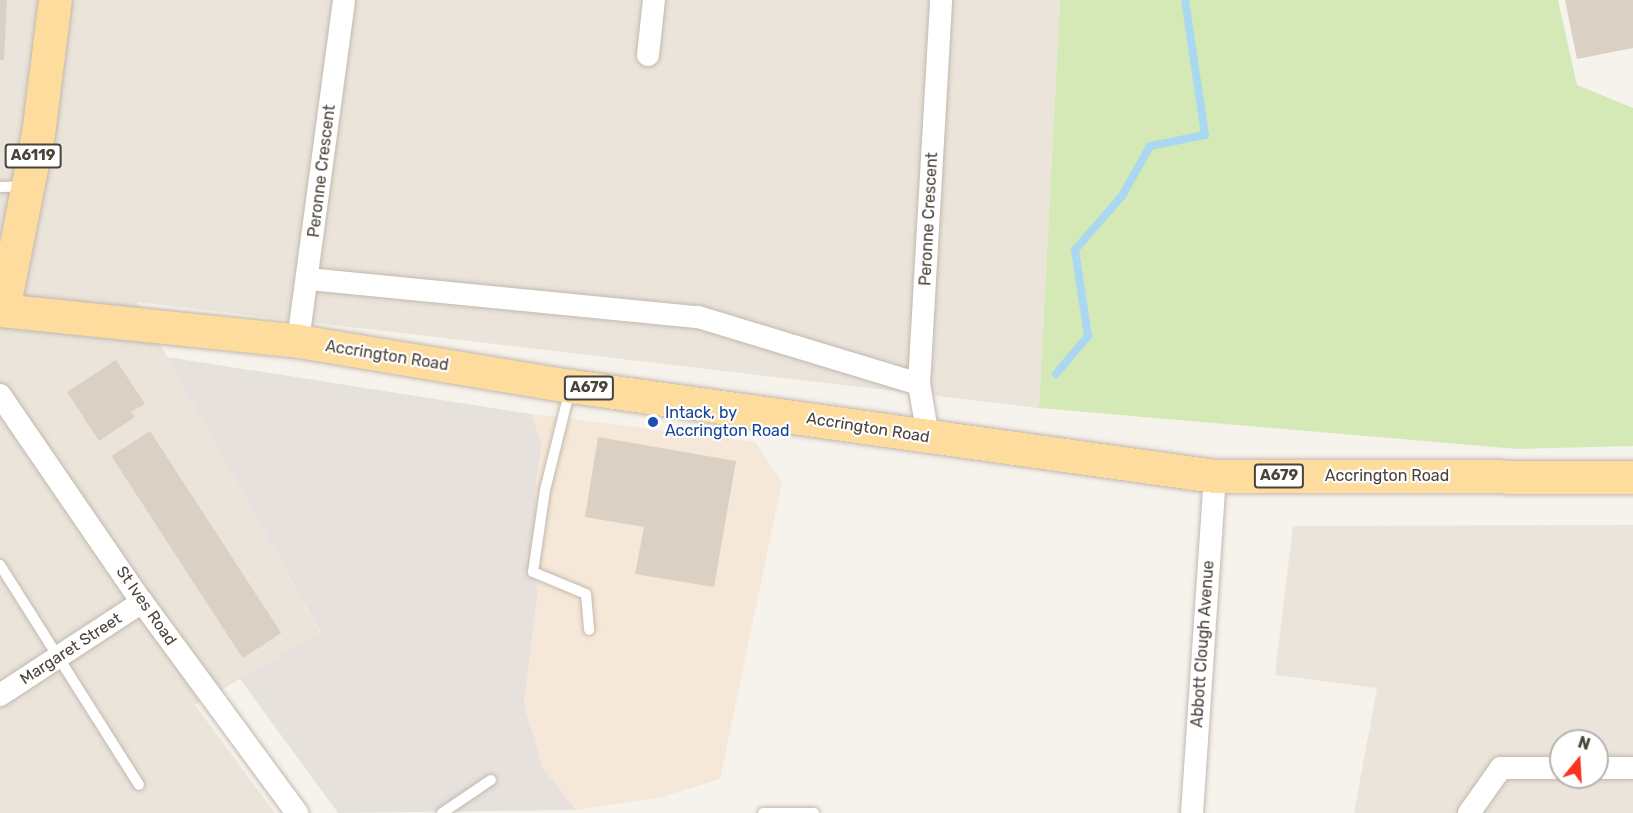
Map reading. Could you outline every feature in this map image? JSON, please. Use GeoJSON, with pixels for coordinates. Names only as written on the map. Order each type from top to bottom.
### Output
{"type":"FeatureCollection","features":[{"type":"Feature","properties":{"kind":"main road","name":"A6119"},"geometry":{"type":"LineString","coordinates":[[2,310],[14,187],[55,0]]}},
{"type":"Feature","properties":{"kind":"main road","name":"Accrington Road"},"geometry":{"type":"LineString","coordinates":[[2,310],[298,342],[571,386],[1215,476],[1633,477]]}},
{"type":"Feature","properties":{"kind":"street","name":"Peronne Crescent"},"geometry":{"type":"LineString","coordinates":[[298,342],[344,0]]}},
{"type":"Feature","properties":{"kind":"street"},"geometry":{"type":"LineString","coordinates":[[648,54],[654,0]]}},
{"type":"Feature","properties":{"kind":"street","name":"Peronne Crescent"},"geometry":{"type":"LineString","coordinates":[[928,437],[919,384],[941,0]]}},
{"type":"Feature","properties":{"kind":"street"},"geometry":{"type":"LineString","coordinates":[[308,279],[698,317],[919,384]]}},
{"type":"Feature","properties":{"kind":"street","name":"St Ives Road"},"geometry":{"type":"LineString","coordinates":[[0,395],[142,602],[297,813]]}},
{"type":"Feature","properties":{"kind":"street","name":"Abbott Clough Avenue"},"geometry":{"type":"LineString","coordinates":[[1192,813],[1215,476]]}},
{"type":"Feature","properties":{"kind":"street","name":"Margaret Street"},"geometry":{"type":"LineString","coordinates":[[0,695],[142,602]]}},
{"type":"Feature","properties":{"kind":"street"},"geometry":{"type":"LineString","coordinates":[[1469,813],[1501,768],[1549,768]]}},
{"type":"Feature","properties":{"kind":"street"},"geometry":{"type":"LineString","coordinates":[[1609,768],[1633,768]]}},
{"type":"Feature","properties":{"kind":"lane"},"geometry":{"type":"LineString","coordinates":[[571,386],[545,490],[534,572],[586,594],[589,630]]}},
{"type":"Feature","properties":{"kind":"lane"},"geometry":{"type":"LineString","coordinates":[[0,565],[139,785]]}},
{"type":"Feature","properties":{"kind":"lane"},"geometry":{"type":"LineString","coordinates":[[442,813],[491,780]]}},
{"type":"Feature","properties":{"kind":"lane"},"geometry":{"type":"LineString","coordinates":[[762,813],[814,813]]}},
{"type":"Feature","properties":{"kind":"shaded area"},"geometry":{"type":"Polygon","coordinates":[[[0,0],[1060,0],[1039,408],[137,302],[320,633],[195,705],[275,813],[0,813],[0,0]]]}},
{"type":"Feature","properties":{"kind":"shaded area"},"geometry":{"type":"Polygon","coordinates":[[[167,357],[531,414],[542,445],[535,487],[537,598],[524,705],[543,768],[576,810],[338,813],[240,679],[320,632],[167,357]]]}},
{"type":"Feature","properties":{"kind":"shaded area"},"geometry":{"type":"Polygon","coordinates":[[[531,414],[755,442],[782,482],[720,779],[662,797],[576,810],[543,768],[524,705],[537,598],[535,487],[542,445],[531,414]]]}},
{"type":"Feature","properties":{"kind":"shaded area"},"geometry":{"type":"Polygon","coordinates":[[[1633,525],[1633,813],[1354,813],[1377,688],[1275,675],[1293,526],[1633,525]]]}},
{"type":"Feature","properties":{"kind":"green space"},"geometry":{"type":"Polygon","coordinates":[[[1060,0],[1558,0],[1577,85],[1633,108],[1633,446],[1518,449],[1039,408],[1060,0]]]}},
{"type":"Feature","properties":{"kind":"building"},"geometry":{"type":"Polygon","coordinates":[[[0,0],[7,0],[4,60],[0,60],[0,0]]]}},
{"type":"Feature","properties":{"kind":"building"},"geometry":{"type":"Polygon","coordinates":[[[1565,0],[1633,0],[1633,48],[1577,59],[1565,0]]]}},
{"type":"Feature","properties":{"kind":"building"},"geometry":{"type":"Polygon","coordinates":[[[116,360],[145,404],[131,412],[135,417],[99,441],[67,392],[116,360]]]}},
{"type":"Feature","properties":{"kind":"building"},"geometry":{"type":"Polygon","coordinates":[[[150,431],[281,633],[243,658],[111,456],[150,431]]]}},
{"type":"Feature","properties":{"kind":"building"},"geometry":{"type":"Polygon","coordinates":[[[598,437],[736,461],[714,587],[635,574],[644,527],[585,517],[598,437]]]}},
{"type":"Feature","properties":{"kind":"waterway"},"geometry":{"type":"LineString","coordinates":[[1056,374],[1088,336],[1075,250],[1122,196],[1150,146],[1205,135],[1185,0]]}},
{"type":"Feature","properties":{"kind":"place","name":"Intack, by Accrington Road"},"geometry":{"type":"Point","coordinates":[653,422]}}]}
